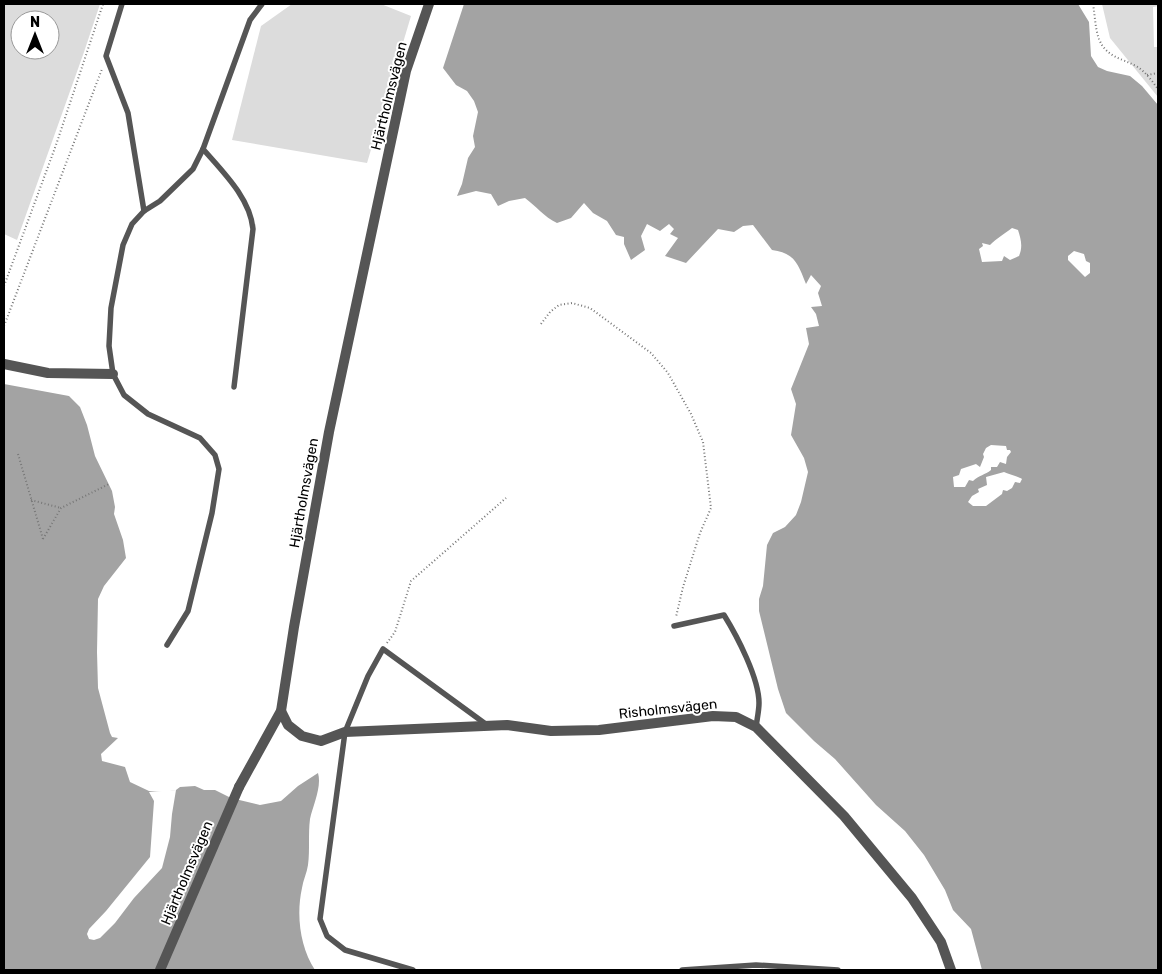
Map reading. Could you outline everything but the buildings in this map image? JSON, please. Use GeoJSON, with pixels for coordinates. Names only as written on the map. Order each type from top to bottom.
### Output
{"type":"FeatureCollection","features":[{"type":"Feature","properties":{"kind":"street","name":"Hjärtholmsvägen"},"geometry":{"type":"LineString","coordinates":[[160,970],[239,787],[281,711],[329,432],[406,71],[429,4]]}},
{"type":"Feature","properties":{"kind":"street"},"geometry":{"type":"LineString","coordinates":[[4,364],[48,372],[113,374]]}},
{"type":"Feature","properties":{"kind":"street","name":"Risholmsvägen"},"geometry":{"type":"LineString","coordinates":[[281,711],[288,725],[302,736],[321,741],[346,732],[506,725],[551,731],[599,730],[713,716],[736,717],[756,727],[844,816],[912,898],[941,942],[951,970]]}},
{"type":"Feature","properties":{"kind":"lane"},"geometry":{"type":"LineString","coordinates":[[122,4],[106,56],[128,113],[144,211]]}},
{"type":"Feature","properties":{"kind":"lane"},"geometry":{"type":"LineString","coordinates":[[167,645],[188,611],[212,512],[220,469],[215,455],[200,438],[148,414],[124,395],[113,374],[108,346],[111,308],[123,245],[132,224],[144,211],[160,201],[193,169],[203,149],[250,20],[262,4]]}},
{"type":"Feature","properties":{"kind":"lane"},"geometry":{"type":"LineString","coordinates":[[203,149],[232,183],[252,216],[253,230],[234,387]]}},
{"type":"Feature","properties":{"kind":"lane"},"geometry":{"type":"LineString","coordinates":[[674,626],[724,615],[735,634],[755,682],[760,703],[756,727]]}},
{"type":"Feature","properties":{"kind":"lane"},"geometry":{"type":"LineString","coordinates":[[413,970],[345,950],[327,936],[320,919],[346,732],[368,676],[383,649],[489,726]]}},
{"type":"Feature","properties":{"kind":"lane"},"geometry":{"type":"LineString","coordinates":[[682,970],[756,965],[838,970]]}},
{"type":"Feature","properties":{"kind":"path"},"geometry":{"type":"LineString","coordinates":[[4,286],[56,145],[103,4]]}},
{"type":"Feature","properties":{"kind":"path"},"geometry":{"type":"LineString","coordinates":[[1093,4],[1096,30],[1103,46],[1112,56],[1137,66],[1158,89]]}},
{"type":"Feature","properties":{"kind":"path"},"geometry":{"type":"LineString","coordinates":[[4,326],[106,56]]}},
{"type":"Feature","properties":{"kind":"path"},"geometry":{"type":"LineString","coordinates":[[1147,75],[1158,73]]}},
{"type":"Feature","properties":{"kind":"path"},"geometry":{"type":"LineString","coordinates":[[541,324],[550,312],[559,305],[572,303],[590,308],[652,353],[668,373],[691,414],[702,442],[711,508],[700,533],[683,587],[674,626]]}},
{"type":"Feature","properties":{"kind":"path"},"geometry":{"type":"LineString","coordinates":[[18,454],[43,539],[61,508],[108,484]]}},
{"type":"Feature","properties":{"kind":"path"},"geometry":{"type":"LineString","coordinates":[[383,649],[396,632],[412,581],[506,498]]}},
{"type":"Feature","properties":{"kind":"path"},"geometry":{"type":"LineString","coordinates":[[32,500],[61,508]]}},
{"type":"Feature","properties":{"kind":"shaded area"},"geometry":{"type":"Polygon","coordinates":[[[4,4],[100,4],[84,52],[17,240],[4,234],[4,4]]]}},
{"type":"Feature","properties":{"kind":"shaded area"},"geometry":{"type":"Polygon","coordinates":[[[292,4],[381,4],[411,16],[367,163],[232,140],[261,26],[292,4]]]}},
{"type":"Feature","properties":{"kind":"shaded area"},"geometry":{"type":"Polygon","coordinates":[[[464,4],[1078,4],[1089,22],[1091,56],[1098,67],[1130,76],[1142,86],[1158,105],[1158,970],[982,970],[971,929],[953,910],[945,890],[924,855],[905,831],[876,805],[835,759],[786,713],[778,689],[759,611],[759,599],[763,586],[767,545],[773,533],[785,527],[796,515],[808,472],[804,458],[791,435],[796,404],[791,389],[809,344],[806,328],[819,326],[816,314],[811,307],[822,306],[818,293],[821,286],[811,275],[806,284],[795,261],[786,254],[772,250],[753,225],[743,226],[734,232],[718,229],[686,263],[665,256],[678,238],[670,234],[674,229],[669,224],[660,231],[647,224],[641,236],[645,250],[631,260],[624,244],[624,237],[616,235],[607,221],[593,213],[584,203],[571,218],[557,223],[548,218],[525,198],[509,201],[498,206],[491,194],[476,191],[457,196],[468,158],[475,147],[473,136],[478,112],[474,101],[467,91],[456,85],[443,68],[464,4]],[[1012,228],[990,245],[982,243],[983,246],[979,249],[982,262],[1002,261],[1004,256],[1010,260],[1019,256],[1021,243],[1018,230],[1012,228]],[[1074,251],[1068,256],[1068,260],[1085,277],[1090,273],[1090,263],[1086,261],[1084,254],[1074,251]],[[991,445],[986,448],[980,467],[976,464],[961,469],[959,475],[953,477],[954,487],[965,487],[969,480],[973,481],[991,470],[991,467],[997,467],[1000,462],[1006,464],[1007,457],[1011,452],[1007,450],[1006,446],[991,445]],[[1004,472],[986,477],[987,485],[978,489],[979,492],[972,496],[968,502],[973,506],[986,506],[1002,494],[1003,490],[1007,491],[1012,488],[1015,482],[1020,483],[1022,479],[1004,472]]]}},
{"type":"Feature","properties":{"kind":"shaded area"},"geometry":{"type":"Polygon","coordinates":[[[1102,4],[1158,4],[1158,6],[1153,7],[1154,47],[1158,47],[1158,97],[1110,38],[1102,4]]]}},
{"type":"Feature","properties":{"kind":"shaded area"},"geometry":{"type":"Polygon","coordinates":[[[4,384],[69,396],[80,407],[95,456],[112,491],[115,507],[114,514],[123,540],[126,558],[104,586],[98,599],[98,688],[110,733],[112,737],[118,738],[101,754],[102,761],[125,767],[130,782],[149,791],[164,792],[176,790],[180,787],[195,786],[204,790],[215,790],[231,798],[260,805],[281,801],[298,786],[318,773],[318,790],[310,819],[308,865],[299,909],[303,941],[315,970],[4,970],[4,384]]]}},
{"type":"Feature","properties":{"kind":"pier"},"geometry":{"type":"Polygon","coordinates":[[[176,790],[170,837],[162,868],[100,938],[89,939],[87,934],[89,929],[150,857],[154,801],[149,792],[176,790]]]}}]}
